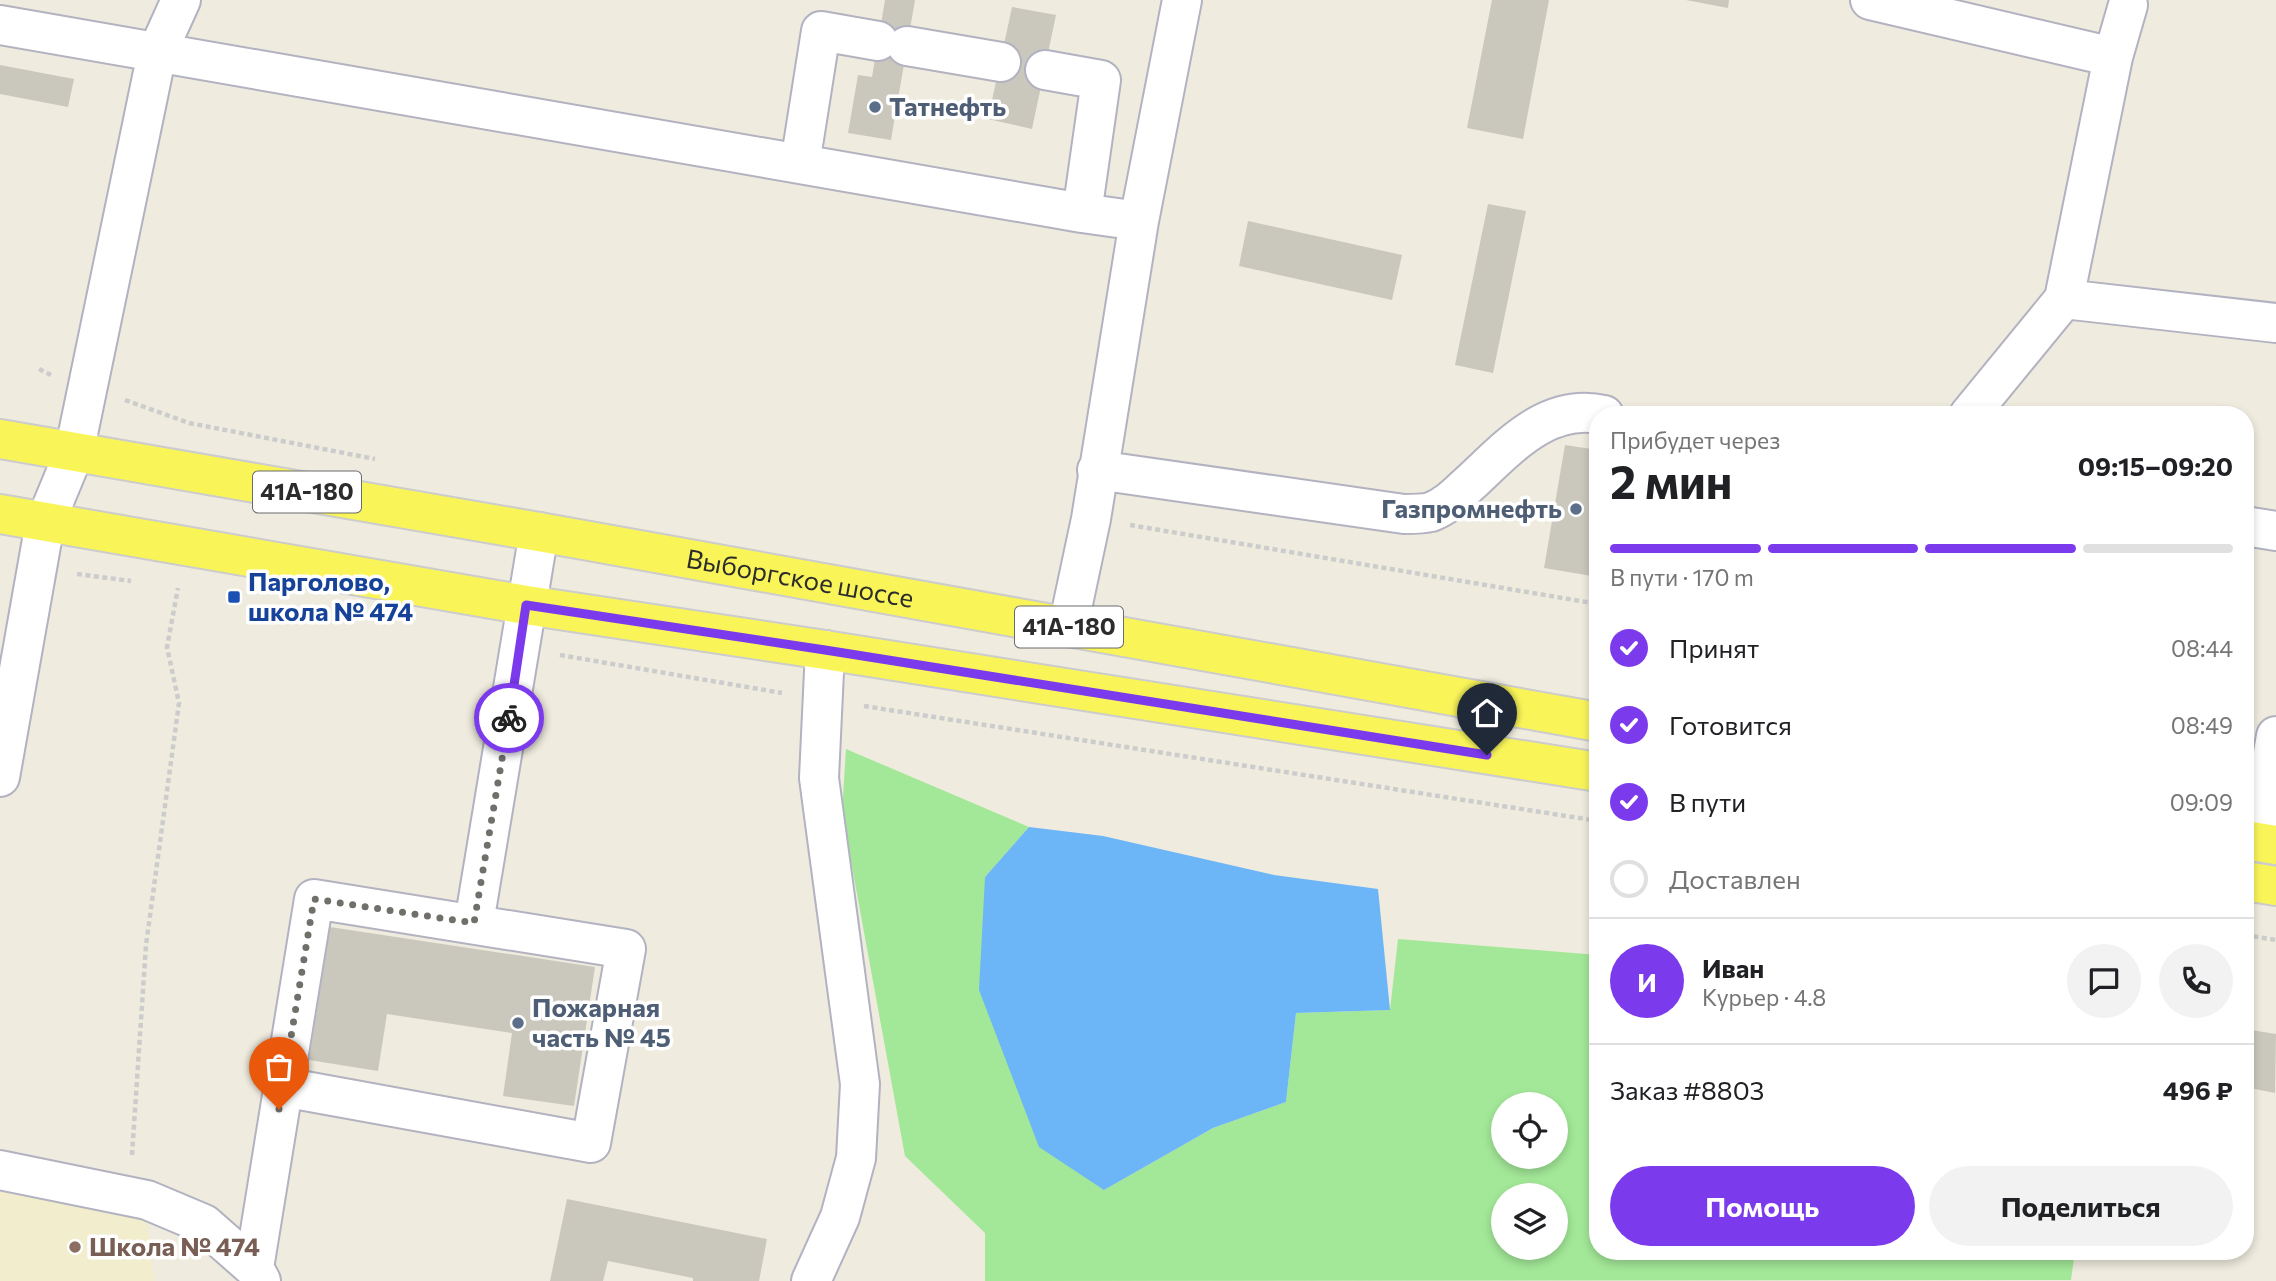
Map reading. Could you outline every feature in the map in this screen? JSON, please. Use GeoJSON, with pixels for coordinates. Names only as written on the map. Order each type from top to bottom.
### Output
{"type":"FeatureCollection","features":[{"type":"Feature","properties":{"kind":"main road","name":"Выборгское шоссе"},"geometry":{"type":"LineString","coordinates":[[0,439],[539,532],[1589,720]]}},
{"type":"Feature","properties":{"kind":"main road","name":"41А-180"},"geometry":{"type":"LineString","coordinates":[[0,514],[526,605],[1589,771]]}},
{"type":"Feature","properties":{"kind":"main road"},"geometry":{"type":"LineString","coordinates":[[2254,882],[2276,886]]}},
{"type":"Feature","properties":{"kind":"street"},"geometry":{"type":"LineString","coordinates":[[0,777],[44,523],[74,453],[157,53],[181,0]]}},
{"type":"Feature","properties":{"kind":"street"},"geometry":{"type":"LineString","coordinates":[[1068,627],[1091,519],[1139,221],[1182,0]]}},
{"type":"Feature","properties":{"kind":"street"},"geometry":{"type":"LineString","coordinates":[[1870,0],[2113,57]]}},
{"type":"Feature","properties":{"kind":"street"},"geometry":{"type":"LineString","coordinates":[[1981,406],[2064,299],[2113,57],[2128,5]]}},
{"type":"Feature","properties":{"kind":"street"},"geometry":{"type":"LineString","coordinates":[[0,25],[1139,221]]}},
{"type":"Feature","properties":{"kind":"street"},"geometry":{"type":"LineString","coordinates":[[800,164],[821,31],[1001,62]]}},
{"type":"Feature","properties":{"kind":"street"},"geometry":{"type":"LineString","coordinates":[[1045,70],[1101,80],[1082,213]]}},
{"type":"Feature","properties":{"kind":"street"},"geometry":{"type":"LineString","coordinates":[[2064,299],[2276,323]]}},
{"type":"Feature","properties":{"kind":"street"},"geometry":{"type":"LineString","coordinates":[[1097,470],[1404,514],[1429,513],[1448,504],[1522,436],[1555,417],[1589,412]]}},
{"type":"Feature","properties":{"kind":"street"},"geometry":{"type":"LineString","coordinates":[[2254,527],[2276,531]]}},
{"type":"Feature","properties":{"kind":"street"},"geometry":{"type":"LineString","coordinates":[[474,923],[539,532]]}},
{"type":"Feature","properties":{"kind":"street"},"geometry":{"type":"LineString","coordinates":[[811,1281],[840,1217],[856,1158],[860,1084],[819,778],[825,650]]}},
{"type":"Feature","properties":{"kind":"street"},"geometry":{"type":"LineString","coordinates":[[2260,842],[2276,736]]}},
{"type":"Feature","properties":{"kind":"street"},"geometry":{"type":"LineString","coordinates":[[257,1274],[283,1087],[314,899],[626,949],[591,1143],[283,1087]]}},
{"type":"Feature","properties":{"kind":"street"},"geometry":{"type":"LineString","coordinates":[[0,1170],[129,1195],[204,1224],[257,1274]]}},
{"type":"Feature","properties":{"kind":"path"},"geometry":{"type":"LineString","coordinates":[[1091,519],[1589,602]]}},
{"type":"Feature","properties":{"kind":"path"},"geometry":{"type":"LineString","coordinates":[[129,1195],[146,945],[179,703],[167,647],[178,588]]}},
{"type":"Feature","properties":{"kind":"path"},"geometry":{"type":"LineString","coordinates":[[2254,936],[2276,940]]}},
{"type":"Feature","properties":{"kind":"shaded area","name":"Школа № 474"},"geometry":{"type":"Polygon","coordinates":[[[0,1190],[146,1213],[154,1281],[0,1281],[0,1190]]]}},
{"type":"Feature","properties":{"kind":"green space"},"geometry":{"type":"Polygon","coordinates":[[[846,749],[1029,827],[985,877],[1104,1190],[1213,1128],[1286,1102],[1296,1013],[1390,1010],[1398,939],[1589,954],[1589,1260],[2074,1260],[2071,1280],[985,1281],[985,1233],[905,1156],[842,812],[846,749]]]}},
{"type":"Feature","properties":{"kind":"water"},"geometry":{"type":"Polygon","coordinates":[[[1029,827],[1103,836],[1274,875],[1378,889],[1390,1010],[1296,1013],[1286,1102],[1213,1128],[1104,1190],[1039,1147],[979,990],[985,877],[1029,827]]]}},
{"type":"Feature","properties":{"kind":"building"},"geometry":{"type":"Polygon","coordinates":[[[885,0],[915,0],[891,140],[848,133],[858,75],[872,77],[885,0]]]}},
{"type":"Feature","properties":{"kind":"building"},"geometry":{"type":"Polygon","coordinates":[[[1492,0],[1549,0],[1523,139],[1467,128],[1492,0]]]}},
{"type":"Feature","properties":{"kind":"building"},"geometry":{"type":"Polygon","coordinates":[[[1686,0],[1729,0],[1728,8],[1686,0]]]}},
{"type":"Feature","properties":{"kind":"building"},"geometry":{"type":"Polygon","coordinates":[[[1012,7],[1056,15],[1032,129],[988,119],[1012,7]]]}},
{"type":"Feature","properties":{"kind":"building"},"geometry":{"type":"Polygon","coordinates":[[[0,65],[74,79],[68,107],[0,94],[0,65]]]}},
{"type":"Feature","properties":{"kind":"building"},"geometry":{"type":"Polygon","coordinates":[[[1488,204],[1526,211],[1493,373],[1455,365],[1488,204]]]}},
{"type":"Feature","properties":{"kind":"building"},"geometry":{"type":"Polygon","coordinates":[[[1248,221],[1402,255],[1392,300],[1239,266],[1248,221]]]}},
{"type":"Feature","properties":{"kind":"building","name":"Газпромнефть"},"geometry":{"type":"Polygon","coordinates":[[[1565,445],[1589,449],[1589,576],[1544,568],[1565,445]]]}},
{"type":"Feature","properties":{"kind":"building","name":"Пожарная часть № 45"},"geometry":{"type":"Polygon","coordinates":[[[330,927],[595,967],[574,1106],[503,1096],[512,1033],[387,1014],[378,1071],[309,1060],[330,927]]]}},
{"type":"Feature","properties":{"kind":"building"},"geometry":{"type":"Polygon","coordinates":[[[2254,1030],[2276,1034],[2275,1093],[2254,1089],[2254,1030]]]}},
{"type":"Feature","properties":{"kind":"building"},"geometry":{"type":"Polygon","coordinates":[[[567,1199],[767,1239],[759,1281],[693,1281],[693,1278],[608,1261],[603,1281],[550,1281],[567,1199]]]}},
{"type":"Feature","properties":{"kind":"way so far"},"geometry":{"type":"LineString","coordinates":[[279,1109],[314,899],[474,923],[509,718]]}},
{"type":"Feature","properties":{"kind":"place","name":"Татнефть"},"geometry":{"type":"Point","coordinates":[875,107]}},
{"type":"Feature","properties":{"kind":"place","name":"Газпромнефть"},"geometry":{"type":"Point","coordinates":[1576,509]}},
{"type":"Feature","properties":{"kind":"place","name":"Парголово, школа № 474"},"geometry":{"type":"Point","coordinates":[234,597]}},
{"type":"Feature","properties":{"kind":"place","name":"Пожарная часть № 45"},"geometry":{"type":"Point","coordinates":[518,1023]}},
{"type":"Feature","properties":{"kind":"place","name":"Школа № 474"},"geometry":{"type":"Point","coordinates":[75,1247]}},
{"type":"Feature","properties":{"kind":"route"},"geometry":{"type":"LineString","coordinates":[[509,718],[526,605],[1487,755]]}}]}
